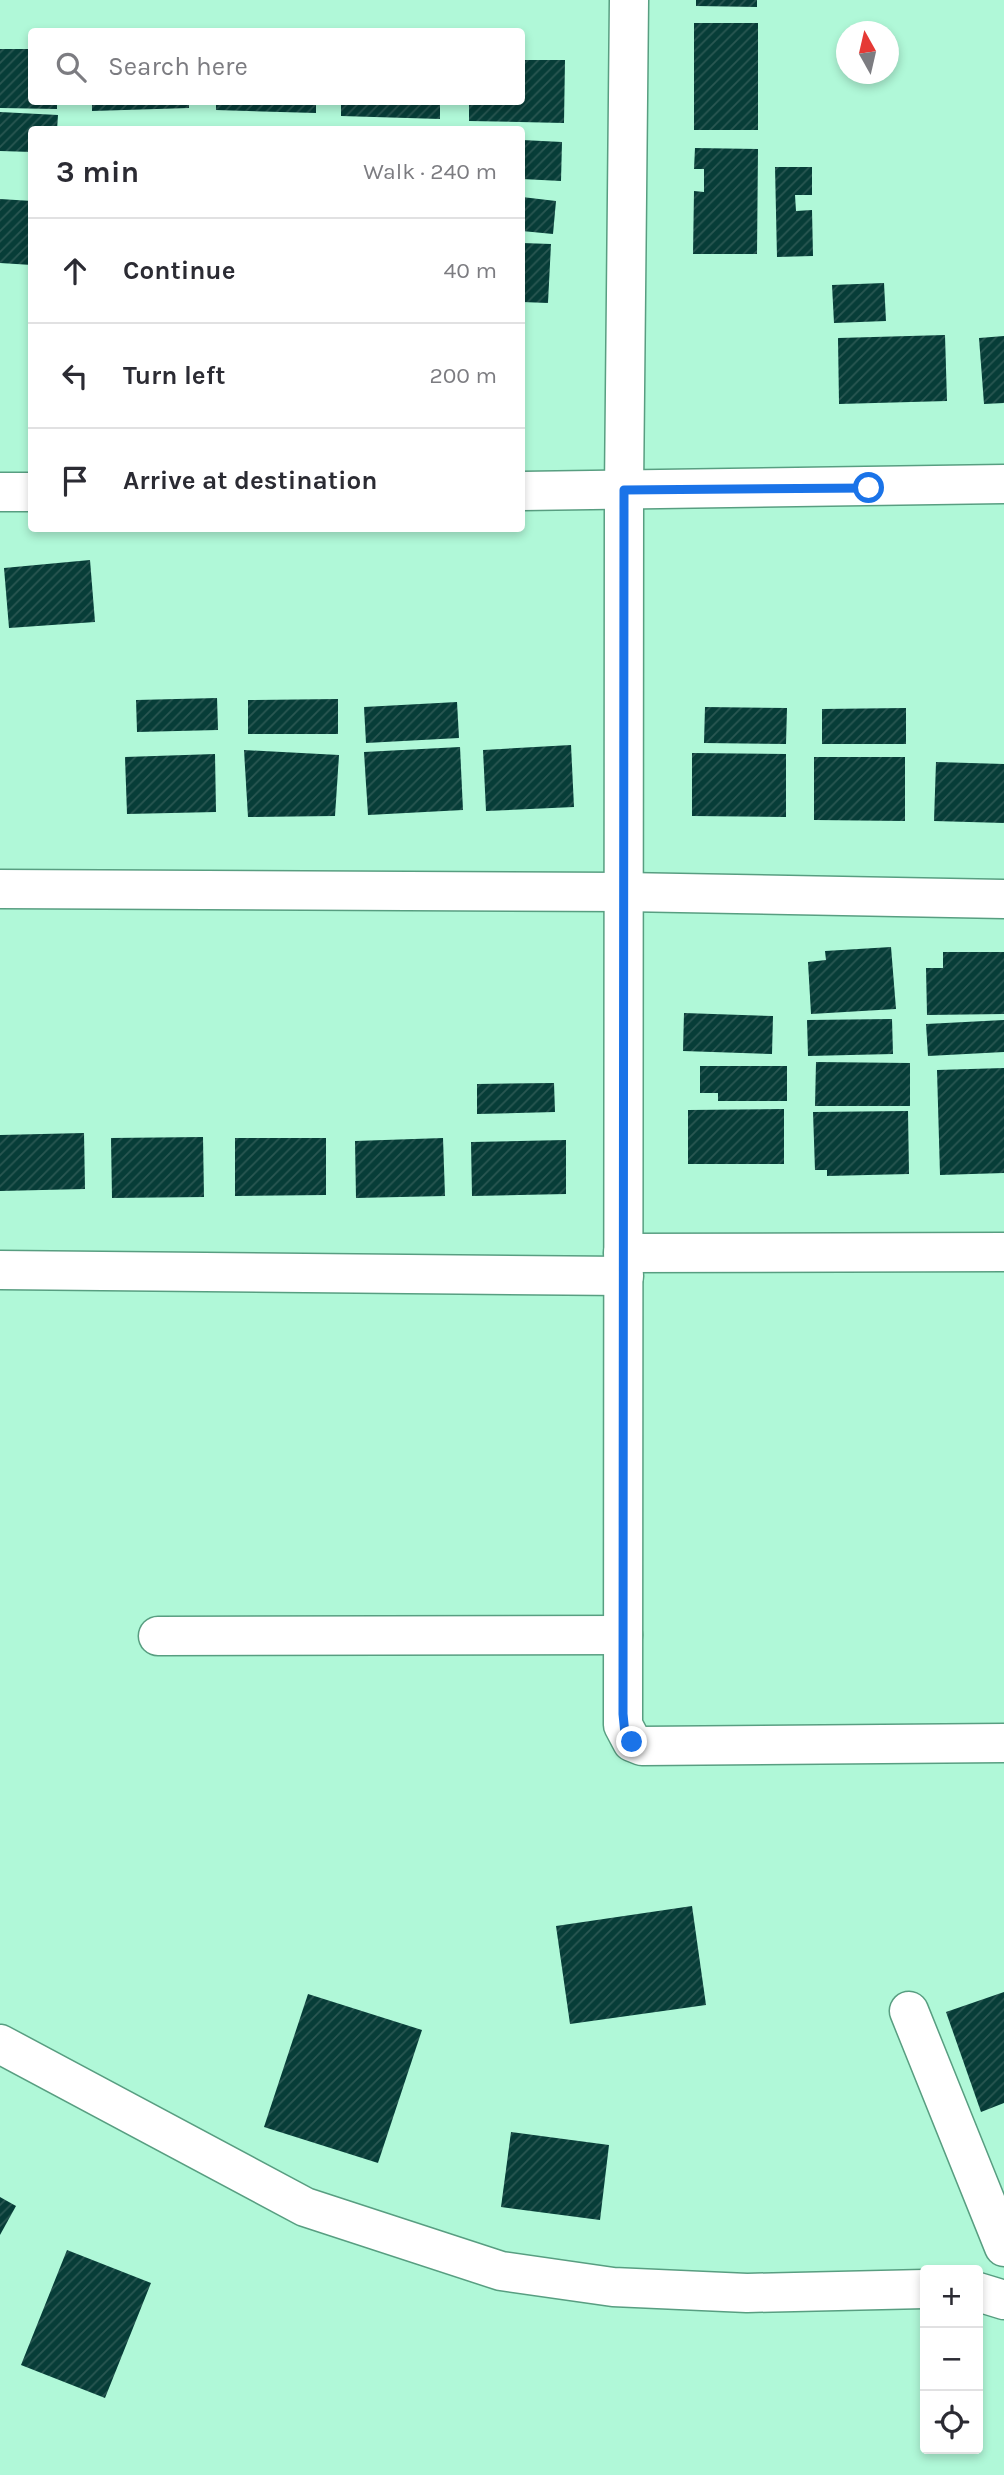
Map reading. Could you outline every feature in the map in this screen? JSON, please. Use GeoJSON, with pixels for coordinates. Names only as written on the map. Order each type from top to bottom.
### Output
{"type":"FeatureCollection","features":[{"type":"Feature","properties":{"kind":"street"},"geometry":{"type":"LineString","coordinates":[[629,0],[624,490],[623,1725],[625,1734],[636,1745],[1004,1744]]}},
{"type":"Feature","properties":{"kind":"street"},"geometry":{"type":"LineString","coordinates":[[525,491],[1004,484]]}},
{"type":"Feature","properties":{"kind":"street"},"geometry":{"type":"LineString","coordinates":[[0,492],[28,492]]}},
{"type":"Feature","properties":{"kind":"street"},"geometry":{"type":"LineString","coordinates":[[0,889],[624,892],[1004,899]]}},
{"type":"Feature","properties":{"kind":"street"},"geometry":{"type":"LineString","coordinates":[[0,1270],[624,1264],[1004,1252]]}},
{"type":"Feature","properties":{"kind":"street"},"geometry":{"type":"LineString","coordinates":[[159,1636],[623,1635]]}},
{"type":"Feature","properties":{"kind":"street"},"geometry":{"type":"LineString","coordinates":[[909,2011],[1004,2247]]}},
{"type":"Feature","properties":{"kind":"street"},"geometry":{"type":"LineString","coordinates":[[0,2044],[305,2207],[501,2271],[612,2287],[823,2294],[920,2289]]}},
{"type":"Feature","properties":{"kind":"street"},"geometry":{"type":"LineString","coordinates":[[983,2294],[1004,2300]]}},
{"type":"Feature","properties":{"kind":"building"},"geometry":{"type":"Polygon","coordinates":[[[696,0],[757,0],[757,7],[696,6],[696,0]]]}},
{"type":"Feature","properties":{"kind":"building"},"geometry":{"type":"Polygon","coordinates":[[[694,23],[758,23],[758,130],[694,130],[694,23]]]}},
{"type":"Feature","properties":{"kind":"building"},"geometry":{"type":"Polygon","coordinates":[[[0,49],[28,49],[28,105],[57,105],[57,109],[0,108],[0,49]]]}},
{"type":"Feature","properties":{"kind":"building"},"geometry":{"type":"Polygon","coordinates":[[[525,60],[565,60],[564,123],[469,121],[469,105],[525,105],[525,60]]]}},
{"type":"Feature","properties":{"kind":"building"},"geometry":{"type":"Polygon","coordinates":[[[92,105],[189,105],[189,108],[92,111],[92,105]]]}},
{"type":"Feature","properties":{"kind":"building"},"geometry":{"type":"Polygon","coordinates":[[[216,105],[316,105],[316,113],[216,110],[216,105]]]}},
{"type":"Feature","properties":{"kind":"building"},"geometry":{"type":"Polygon","coordinates":[[[341,105],[440,105],[440,119],[341,116],[341,105]]]}},
{"type":"Feature","properties":{"kind":"building"},"geometry":{"type":"Polygon","coordinates":[[[0,112],[58,115],[57,126],[28,126],[28,152],[0,151],[0,112]]]}},
{"type":"Feature","properties":{"kind":"building"},"geometry":{"type":"Polygon","coordinates":[[[525,140],[562,142],[561,181],[525,179],[525,140]]]}},
{"type":"Feature","properties":{"kind":"building"},"geometry":{"type":"Polygon","coordinates":[[[695,148],[758,149],[757,254],[693,254],[694,191],[704,192],[704,169],[694,169],[695,148]]]}},
{"type":"Feature","properties":{"kind":"building"},"geometry":{"type":"Polygon","coordinates":[[[775,167],[812,167],[812,195],[795,195],[796,211],[812,210],[813,256],[777,257],[775,167]]]}},
{"type":"Feature","properties":{"kind":"building"},"geometry":{"type":"Polygon","coordinates":[[[525,197],[556,201],[553,234],[525,231],[525,197]]]}},
{"type":"Feature","properties":{"kind":"building"},"geometry":{"type":"Polygon","coordinates":[[[0,199],[28,201],[28,265],[0,263],[0,199]]]}},
{"type":"Feature","properties":{"kind":"building"},"geometry":{"type":"Polygon","coordinates":[[[525,243],[551,244],[548,303],[525,302],[525,243]]]}},
{"type":"Feature","properties":{"kind":"building"},"geometry":{"type":"Polygon","coordinates":[[[884,283],[886,321],[834,323],[832,285],[884,283]]]}},
{"type":"Feature","properties":{"kind":"building"},"geometry":{"type":"Polygon","coordinates":[[[945,335],[947,401],[839,404],[838,338],[945,335]]]}},
{"type":"Feature","properties":{"kind":"building"},"geometry":{"type":"Polygon","coordinates":[[[1004,336],[1004,403],[984,404],[979,338],[1004,336]]]}},
{"type":"Feature","properties":{"kind":"building"},"geometry":{"type":"Polygon","coordinates":[[[90,560],[95,622],[9,628],[4,568],[90,560]]]}},
{"type":"Feature","properties":{"kind":"building"},"geometry":{"type":"Polygon","coordinates":[[[217,698],[218,730],[137,732],[136,700],[217,698]]]}},
{"type":"Feature","properties":{"kind":"building"},"geometry":{"type":"Polygon","coordinates":[[[338,699],[338,734],[248,734],[248,700],[338,699]]]}},
{"type":"Feature","properties":{"kind":"building"},"geometry":{"type":"Polygon","coordinates":[[[457,702],[459,738],[366,743],[364,707],[457,702]]]}},
{"type":"Feature","properties":{"kind":"building"},"geometry":{"type":"Polygon","coordinates":[[[705,707],[787,708],[786,744],[704,743],[705,707]]]}},
{"type":"Feature","properties":{"kind":"building"},"geometry":{"type":"Polygon","coordinates":[[[906,708],[906,744],[822,744],[822,709],[906,708]]]}},
{"type":"Feature","properties":{"kind":"building"},"geometry":{"type":"Polygon","coordinates":[[[571,745],[574,807],[486,811],[483,750],[571,745]]]}},
{"type":"Feature","properties":{"kind":"building"},"geometry":{"type":"Polygon","coordinates":[[[460,747],[463,810],[368,815],[364,752],[460,747]]]}},
{"type":"Feature","properties":{"kind":"building"},"geometry":{"type":"Polygon","coordinates":[[[244,750],[339,755],[335,816],[248,817],[244,750]]]}},
{"type":"Feature","properties":{"kind":"building"},"geometry":{"type":"Polygon","coordinates":[[[692,753],[786,754],[786,817],[692,816],[692,753]]]}},
{"type":"Feature","properties":{"kind":"building"},"geometry":{"type":"Polygon","coordinates":[[[215,754],[216,812],[127,814],[125,757],[215,754]]]}},
{"type":"Feature","properties":{"kind":"building"},"geometry":{"type":"Polygon","coordinates":[[[814,757],[905,757],[905,821],[814,820],[814,757]]]}},
{"type":"Feature","properties":{"kind":"building"},"geometry":{"type":"Polygon","coordinates":[[[936,762],[1004,764],[1004,823],[934,821],[936,762]]]}},
{"type":"Feature","properties":{"kind":"building"},"geometry":{"type":"Polygon","coordinates":[[[891,947],[896,1009],[811,1014],[808,962],[826,960],[825,951],[891,947]]]}},
{"type":"Feature","properties":{"kind":"building"},"geometry":{"type":"Polygon","coordinates":[[[943,952],[1004,952],[1004,1014],[927,1015],[926,968],[943,968],[943,952]]]}},
{"type":"Feature","properties":{"kind":"building"},"geometry":{"type":"Polygon","coordinates":[[[684,1013],[773,1016],[772,1054],[683,1051],[684,1013]]]}},
{"type":"Feature","properties":{"kind":"building"},"geometry":{"type":"Polygon","coordinates":[[[892,1019],[893,1054],[808,1056],[807,1020],[892,1019]]]}},
{"type":"Feature","properties":{"kind":"building"},"geometry":{"type":"Polygon","coordinates":[[[1004,1020],[1004,1052],[928,1056],[926,1024],[1004,1020]]]}},
{"type":"Feature","properties":{"kind":"building"},"geometry":{"type":"Polygon","coordinates":[[[816,1062],[910,1063],[910,1106],[815,1106],[816,1062]]]}},
{"type":"Feature","properties":{"kind":"building"},"geometry":{"type":"Polygon","coordinates":[[[700,1066],[787,1066],[787,1101],[718,1101],[718,1093],[700,1093],[700,1066]]]}},
{"type":"Feature","properties":{"kind":"building"},"geometry":{"type":"Polygon","coordinates":[[[1004,1068],[1004,1173],[940,1175],[937,1070],[1004,1068]]]}},
{"type":"Feature","properties":{"kind":"building"},"geometry":{"type":"Polygon","coordinates":[[[554,1083],[555,1112],[477,1114],[477,1084],[554,1083]]]}},
{"type":"Feature","properties":{"kind":"building"},"geometry":{"type":"Polygon","coordinates":[[[784,1109],[784,1164],[688,1164],[688,1110],[784,1109]]]}},
{"type":"Feature","properties":{"kind":"building"},"geometry":{"type":"Polygon","coordinates":[[[908,1111],[909,1174],[827,1176],[827,1170],[815,1170],[813,1112],[908,1111]]]}},
{"type":"Feature","properties":{"kind":"building"},"geometry":{"type":"Polygon","coordinates":[[[84,1133],[85,1189],[0,1191],[0,1135],[84,1133]]]}},
{"type":"Feature","properties":{"kind":"building"},"geometry":{"type":"Polygon","coordinates":[[[203,1137],[204,1197],[112,1198],[111,1138],[203,1137]]]}},
{"type":"Feature","properties":{"kind":"building"},"geometry":{"type":"Polygon","coordinates":[[[235,1138],[326,1138],[326,1195],[235,1196],[235,1138]]]}},
{"type":"Feature","properties":{"kind":"building"},"geometry":{"type":"Polygon","coordinates":[[[443,1138],[445,1196],[356,1198],[355,1141],[443,1138]]]}},
{"type":"Feature","properties":{"kind":"building"},"geometry":{"type":"Polygon","coordinates":[[[566,1140],[566,1194],[472,1196],[471,1142],[566,1140]]]}},
{"type":"Feature","properties":{"kind":"building"},"geometry":{"type":"Polygon","coordinates":[[[692,1906],[706,2005],[570,2024],[556,1926],[692,1906]]]}},
{"type":"Feature","properties":{"kind":"building"},"geometry":{"type":"Polygon","coordinates":[[[1004,1992],[1004,2103],[981,2112],[946,2012],[1004,1992]]]}},
{"type":"Feature","properties":{"kind":"building"},"geometry":{"type":"Polygon","coordinates":[[[308,1994],[422,2030],[378,2163],[264,2127],[308,1994]]]}},
{"type":"Feature","properties":{"kind":"building"},"geometry":{"type":"Polygon","coordinates":[[[511,2132],[609,2145],[600,2220],[501,2207],[511,2132]]]}},
{"type":"Feature","properties":{"kind":"building"},"geometry":{"type":"Polygon","coordinates":[[[0,2197],[16,2206],[0,2235],[0,2197]]]}},
{"type":"Feature","properties":{"kind":"building"},"geometry":{"type":"Polygon","coordinates":[[[67,2250],[151,2283],[105,2398],[21,2365],[67,2250]]]}},
{"type":"Feature","properties":{"kind":"route"},"geometry":{"type":"LineString","coordinates":[[632,1742],[625,1734],[623,1725],[624,490],[869,488]]}}]}
